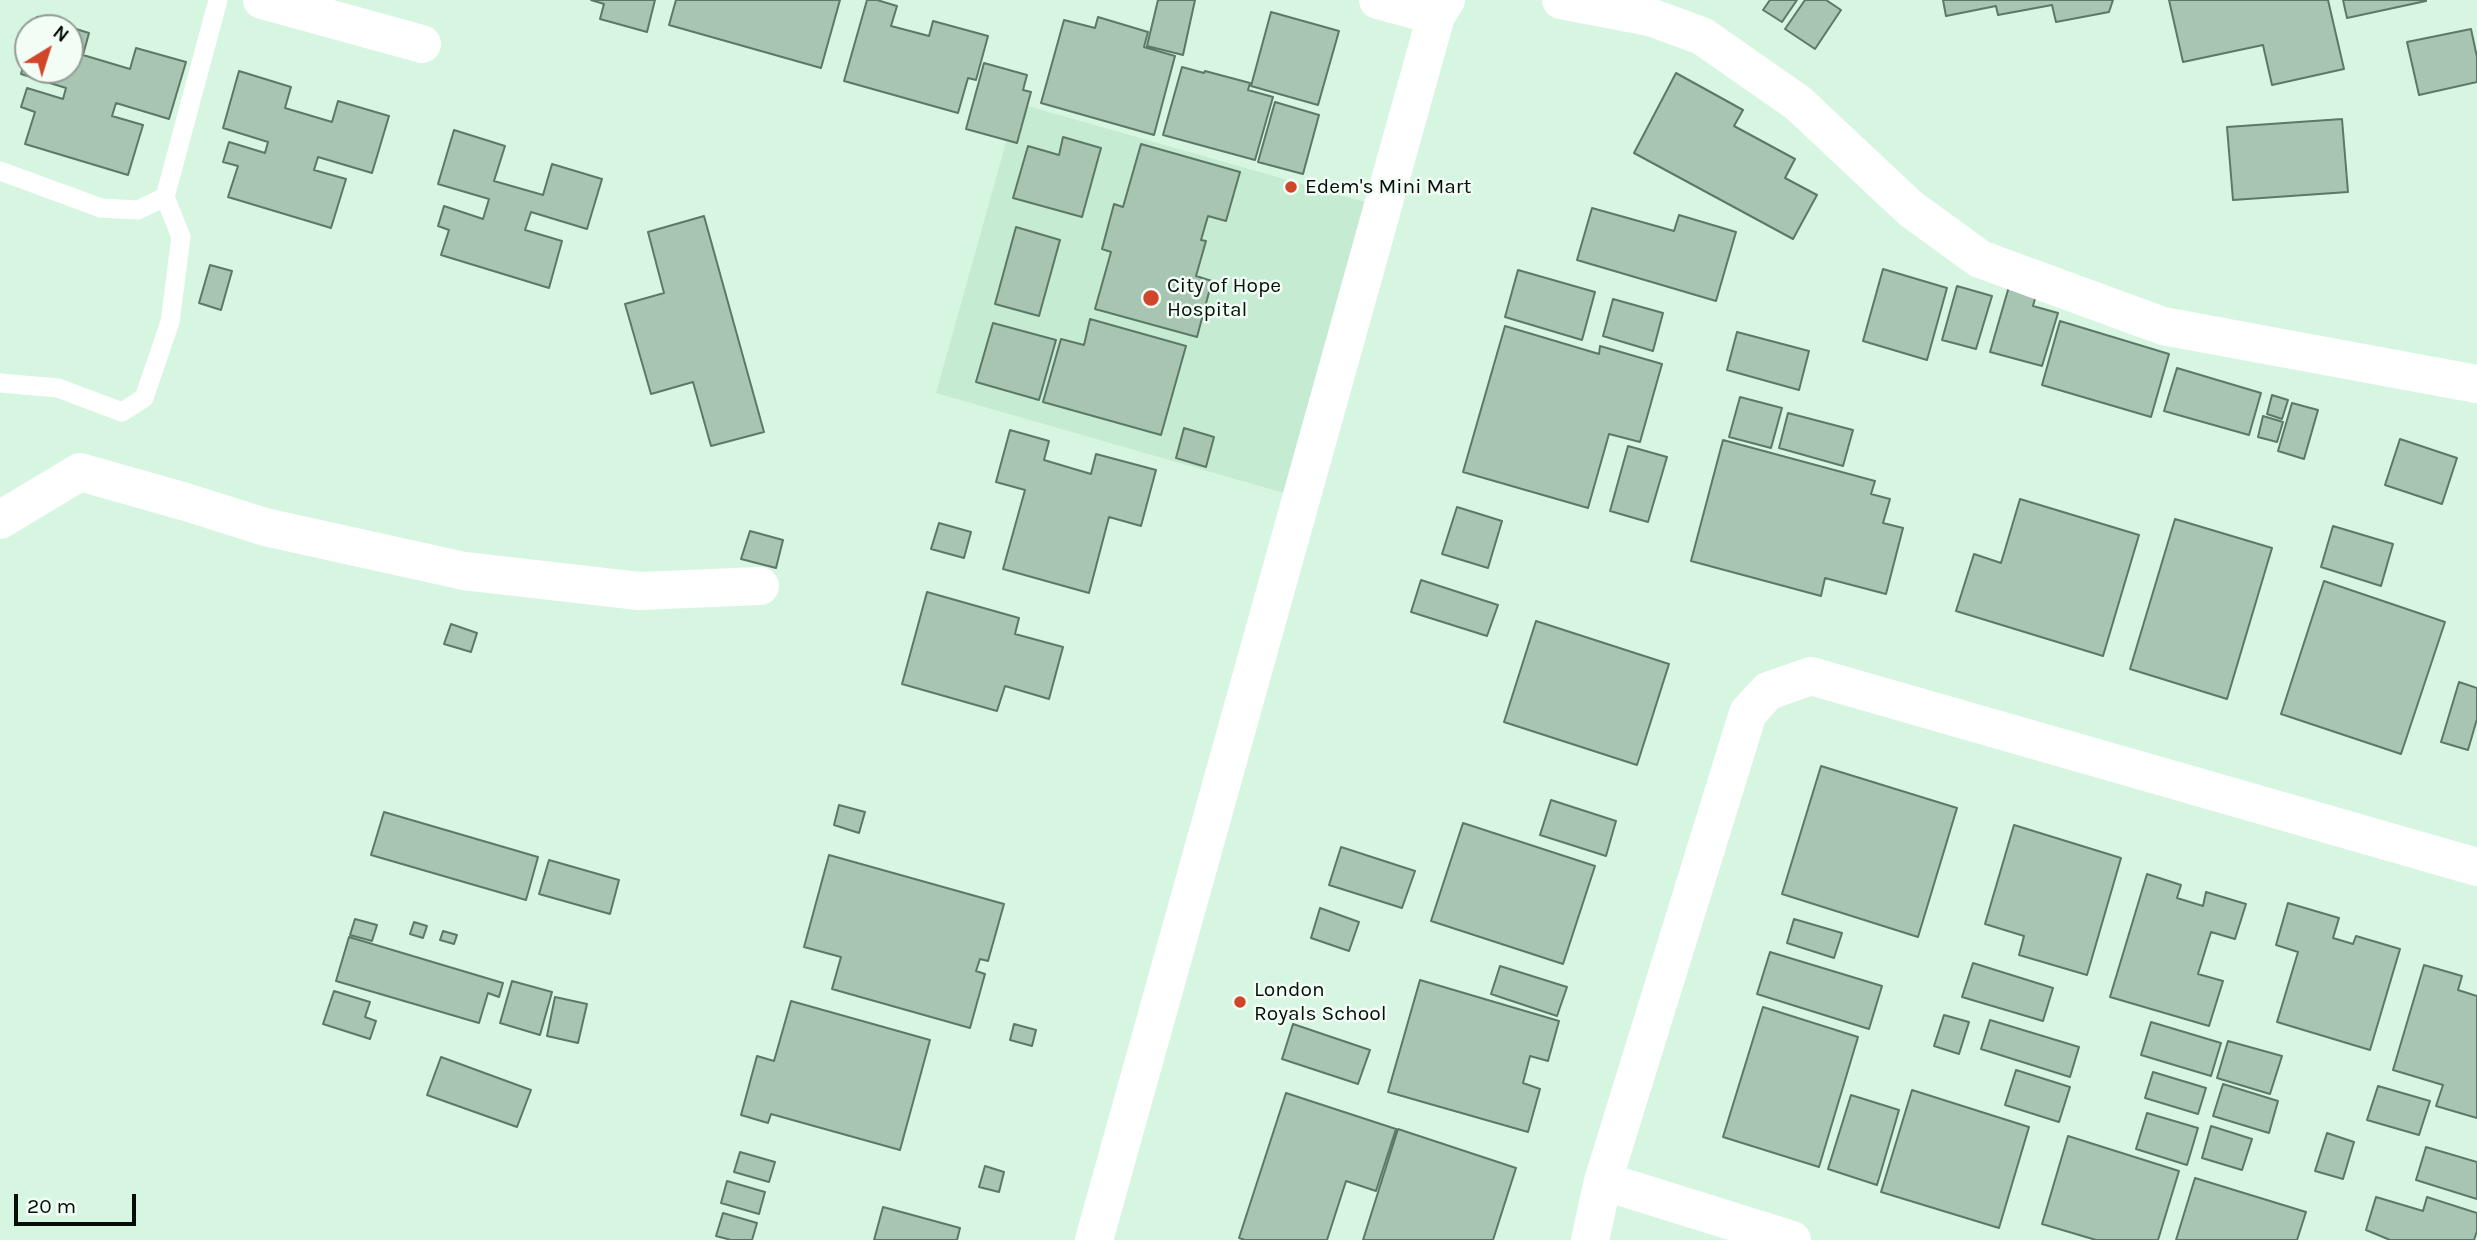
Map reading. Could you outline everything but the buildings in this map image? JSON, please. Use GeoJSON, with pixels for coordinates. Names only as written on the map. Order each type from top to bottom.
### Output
{"type":"FeatureCollection","features":[{"type":"Feature","properties":{"kind":"street"},"geometry":{"type":"LineString","coordinates":[[262,0],[422,44]]}},
{"type":"Feature","properties":{"kind":"street"},"geometry":{"type":"LineString","coordinates":[[1094,1240],[1441,8],[1378,0]]}},
{"type":"Feature","properties":{"kind":"street"},"geometry":{"type":"LineString","coordinates":[[1561,0],[1650,17],[1702,36],[1798,103],[1912,209],[1980,259],[2163,326],[2477,384]]}},
{"type":"Feature","properties":{"kind":"street"},"geometry":{"type":"LineString","coordinates":[[0,520],[80,472],[265,527],[464,571],[639,591],[760,586]]}},
{"type":"Feature","properties":{"kind":"street"},"geometry":{"type":"LineString","coordinates":[[1590,1240],[1603,1181],[1748,713],[1768,691],[1811,676],[2477,867]]}},
{"type":"Feature","properties":{"kind":"street"},"geometry":{"type":"LineString","coordinates":[[1603,1181],[1792,1240]]}},
{"type":"Feature","properties":{"kind":"lane"},"geometry":{"type":"LineString","coordinates":[[0,383],[58,388],[122,412],[144,398],[170,322],[181,237],[165,197],[218,0]]}},
{"type":"Feature","properties":{"kind":"lane"},"geometry":{"type":"LineString","coordinates":[[0,171],[101,208],[138,209],[165,197]]}},
{"type":"Feature","properties":{"kind":"shaded area","name":"City of Hope Hospital"},"geometry":{"type":"Polygon","coordinates":[[[1017,103],[1365,202],[1284,493],[936,393],[1017,103]]]}},
{"type":"Feature","properties":{"kind":"place","name":"Edem's Mini Mart"},"geometry":{"type":"Point","coordinates":[1291,187]}},
{"type":"Feature","properties":{"kind":"place","name":"City of Hope Hospital"},"geometry":{"type":"Point","coordinates":[1151,298]}},
{"type":"Feature","properties":{"kind":"place","name":"London Royals School"},"geometry":{"type":"Point","coordinates":[1240,1002]}}]}
